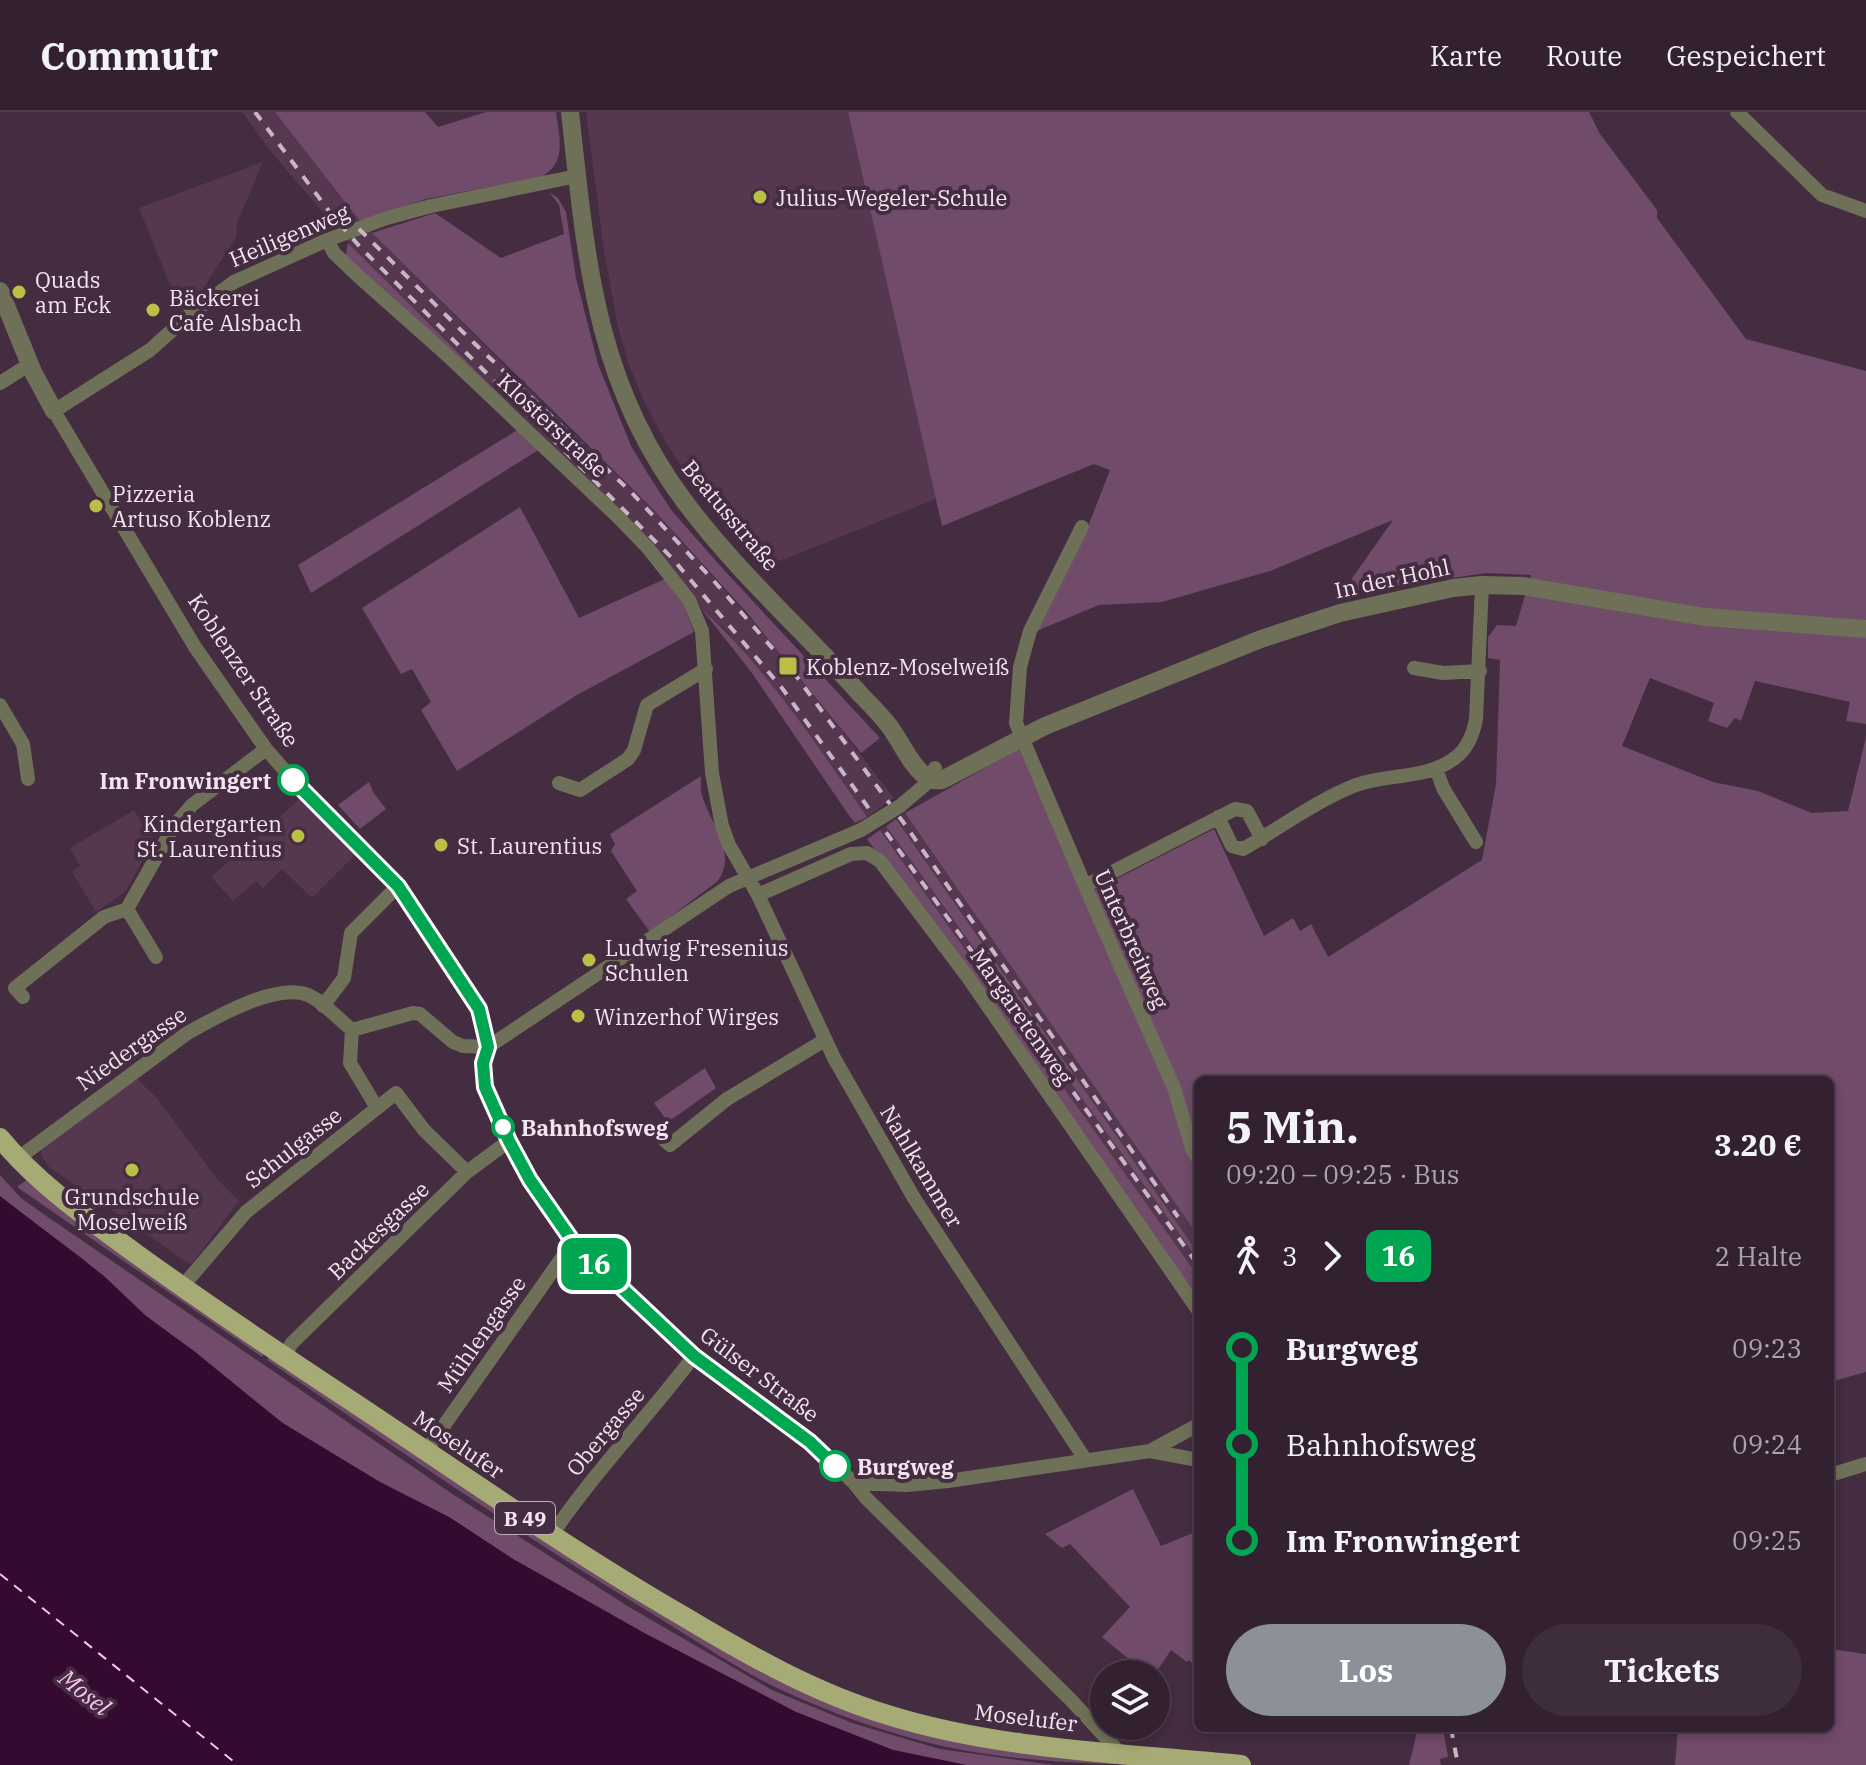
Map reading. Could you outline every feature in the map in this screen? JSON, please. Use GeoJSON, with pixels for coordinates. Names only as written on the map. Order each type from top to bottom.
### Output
{"type":"FeatureCollection","features":[{"type":"Feature","properties":{"kind":"main road","name":"Moselufer"},"geometry":{"type":"LineString","coordinates":[[0,1138],[17,1159],[52,1191],[182,1287],[551,1536],[710,1633],[792,1676],[890,1716],[984,1737],[1120,1753]]}},
{"type":"Feature","properties":{"kind":"main road","name":"B 49"},"geometry":{"type":"LineString","coordinates":[[1120,1753],[1241,1765]]}},
{"type":"Feature","properties":{"kind":"street","name":"Beatusstraße"},"geometry":{"type":"LineString","coordinates":[[570,112],[586,257],[603,334],[625,399],[651,451],[703,525],[887,723],[916,766],[932,774]]}},
{"type":"Feature","properties":{"kind":"street"},"geometry":{"type":"LineString","coordinates":[[1737,112],[1822,195],[1866,211]]}},
{"type":"Feature","properties":{"kind":"street","name":"Heiligenweg"},"geometry":{"type":"LineString","coordinates":[[54,411],[150,350],[189,315],[234,282],[327,240],[431,206],[577,176]]}},
{"type":"Feature","properties":{"kind":"street","name":"Klosterstraße"},"geometry":{"type":"LineString","coordinates":[[327,240],[347,266],[447,355],[617,516],[648,548],[689,600],[702,631],[712,773],[722,826],[748,879]]}},
{"type":"Feature","properties":{"kind":"street","name":"Koblenzer Straße"},"geometry":{"type":"LineString","coordinates":[[0,291],[30,364],[54,411],[195,647],[266,749],[398,886],[479,1009],[488,1047]]}},
{"type":"Feature","properties":{"kind":"street"},"geometry":{"type":"LineString","coordinates":[[0,383],[30,364]]}},
{"type":"Feature","properties":{"kind":"street","name":"Unterbreitweg"},"geometry":{"type":"LineString","coordinates":[[1082,527],[1030,631],[1023,656],[1016,723],[1174,1088],[1194,1152]]}},
{"type":"Feature","properties":{"kind":"street"},"geometry":{"type":"LineString","coordinates":[[1218,817],[1235,848],[1243,849],[1355,786],[1436,768],[1452,760],[1470,740],[1476,719],[1482,585]]}},
{"type":"Feature","properties":{"kind":"street","name":"In der Hohl"},"geometry":{"type":"LineString","coordinates":[[932,774],[942,780],[1021,738],[1261,639],[1340,613],[1453,588],[1524,586],[1705,617],[1866,629]]}},
{"type":"Feature","properties":{"kind":"street"},"geometry":{"type":"LineString","coordinates":[[1414,668],[1443,673],[1480,671]]}},
{"type":"Feature","properties":{"kind":"street"},"geometry":{"type":"LineString","coordinates":[[559,783],[580,790],[628,759],[634,750],[647,705],[706,669]]}},
{"type":"Feature","properties":{"kind":"street"},"geometry":{"type":"LineString","coordinates":[[0,705],[23,744],[28,779]]}},
{"type":"Feature","properties":{"kind":"street"},"geometry":{"type":"LineString","coordinates":[[23,997],[15,988],[104,917],[127,909],[174,826],[192,805],[266,749]]}},
{"type":"Feature","properties":{"kind":"street"},"geometry":{"type":"LineString","coordinates":[[1436,768],[1443,788],[1476,842]]}},
{"type":"Feature","properties":{"kind":"street"},"geometry":{"type":"LineString","coordinates":[[352,1030],[413,1013],[426,1018],[453,1042],[463,1046],[488,1047],[729,886],[861,830],[900,806],[932,774]]}},
{"type":"Feature","properties":{"kind":"street"},"geometry":{"type":"LineString","coordinates":[[1085,886],[1235,809],[1247,811],[1262,839]]}},
{"type":"Feature","properties":{"kind":"street","name":"Margaretenweg"},"geometry":{"type":"LineString","coordinates":[[758,895],[851,854],[867,853],[880,861],[967,976],[1194,1304]]}},
{"type":"Feature","properties":{"kind":"street","name":"Nahlkammer"},"geometry":{"type":"LineString","coordinates":[[748,879],[825,1040],[914,1198],[1085,1459]]}},
{"type":"Feature","properties":{"kind":"street"},"geometry":{"type":"LineString","coordinates":[[352,1030],[323,1006],[344,978],[351,933],[398,886]]}},
{"type":"Feature","properties":{"kind":"street"},"geometry":{"type":"LineString","coordinates":[[127,909],[156,957]]}},
{"type":"Feature","properties":{"kind":"street","name":"Niedergasse"},"geometry":{"type":"LineString","coordinates":[[17,1159],[173,1043],[210,1020],[283,993],[306,994],[323,1006]]}},
{"type":"Feature","properties":{"kind":"street"},"geometry":{"type":"LineString","coordinates":[[352,1030],[350,1063],[377,1108],[396,1093],[424,1130],[467,1172]]}},
{"type":"Feature","properties":{"kind":"street"},"geometry":{"type":"LineString","coordinates":[[663,1139],[670,1145],[727,1099],[825,1040]]}},
{"type":"Feature","properties":{"kind":"street","name":"Gülser Straße"},"geometry":{"type":"LineString","coordinates":[[488,1047],[483,1063],[484,1083],[509,1141],[530,1180],[573,1242],[694,1356],[810,1442],[854,1483],[1120,1753]]}},
{"type":"Feature","properties":{"kind":"street","name":"Schulgasse"},"geometry":{"type":"LineString","coordinates":[[182,1287],[246,1212],[377,1108]]}},
{"type":"Feature","properties":{"kind":"street","name":"Backesgasse"},"geometry":{"type":"LineString","coordinates":[[284,1356],[292,1343],[467,1172],[509,1141]]}},
{"type":"Feature","properties":{"kind":"street","name":"Mühlengasse"},"geometry":{"type":"LineString","coordinates":[[426,1451],[573,1242]]}},
{"type":"Feature","properties":{"kind":"street","name":"Obergasse"},"geometry":{"type":"LineString","coordinates":[[551,1536],[582,1492],[694,1356]]}},
{"type":"Feature","properties":{"kind":"street"},"geometry":{"type":"LineString","coordinates":[[1150,1451],[1194,1427]]}},
{"type":"Feature","properties":{"kind":"street"},"geometry":{"type":"LineString","coordinates":[[854,1483],[907,1485],[948,1481],[1150,1451],[1194,1459]]}},
{"type":"Feature","properties":{"kind":"street"},"geometry":{"type":"LineString","coordinates":[[1834,1474],[1866,1464]]}},
{"type":"Feature","properties":{"kind":"shaded area"},"geometry":{"type":"Polygon","coordinates":[[[242,112],[309,112],[360,221],[653,509],[789,662],[894,798],[867,817],[769,682],[726,630],[700,607],[635,527],[356,251],[272,153],[242,112]]]}},
{"type":"Feature","properties":{"kind":"shaded area"},"geometry":{"type":"Polygon","coordinates":[[[275,112],[425,112],[438,127],[486,112],[556,112],[560,149],[555,165],[540,177],[426,199],[360,221],[275,112]]]}},
{"type":"Feature","properties":{"kind":"shaded area"},"geometry":{"type":"Polygon","coordinates":[[[586,112],[848,112],[936,499],[767,566],[722,519],[688,478],[664,439],[629,365],[618,327],[604,251],[586,112]]]}},
{"type":"Feature","properties":{"kind":"shaded area"},"geometry":{"type":"Polygon","coordinates":[[[848,112],[1589,112],[1600,134],[1657,210],[1657,218],[1746,339],[1866,371],[1866,724],[1846,721],[1850,702],[1755,681],[1741,721],[1735,718],[1727,728],[1708,721],[1714,703],[1650,678],[1622,746],[1713,782],[1758,791],[1812,813],[1848,811],[1866,737],[1866,1372],[1834,1381],[1834,1076],[1194,1076],[1194,1230],[905,813],[1022,747],[1083,896],[1214,829],[1264,936],[1293,918],[1300,931],[1311,924],[1328,957],[1482,860],[1496,784],[1500,660],[1488,658],[1488,637],[1497,625],[1516,626],[1531,575],[1486,573],[1341,594],[1393,520],[1270,571],[1162,602],[1099,605],[1034,632],[1089,524],[1110,470],[1094,464],[942,526],[848,112]]]}},
{"type":"Feature","properties":{"kind":"shaded area"},"geometry":{"type":"Polygon","coordinates":[[[263,162],[237,223],[236,237],[200,294],[179,307],[139,208],[263,162]]]}},
{"type":"Feature","properties":{"kind":"shaded area"},"geometry":{"type":"Polygon","coordinates":[[[549,192],[558,198],[566,212],[576,278],[598,364],[631,446],[672,511],[880,738],[861,753],[748,614],[653,509],[372,233],[435,213],[501,258],[564,234],[559,205],[549,192]]]}},
{"type":"Feature","properties":{"kind":"shaded area"},"geometry":{"type":"Polygon","coordinates":[[[348,243],[549,443],[345,259],[348,243]]]}},
{"type":"Feature","properties":{"kind":"shaded area"},"geometry":{"type":"Polygon","coordinates":[[[519,429],[540,449],[311,593],[298,565],[519,429]]]}},
{"type":"Feature","properties":{"kind":"shaded area","name":"St. Laurentius"},"geometry":{"type":"Polygon","coordinates":[[[520,507],[579,618],[667,578],[681,598],[694,632],[577,695],[457,771],[421,710],[431,702],[412,669],[401,674],[362,608],[520,507]]]}},
{"type":"Feature","properties":{"kind":"shaded area"},"geometry":{"type":"Polygon","coordinates":[[[700,607],[768,681],[867,817],[855,823],[752,673],[700,607]]]}},
{"type":"Feature","properties":{"kind":"shaded area"},"geometry":{"type":"Polygon","coordinates":[[[701,776],[702,795],[724,848],[723,870],[718,881],[650,932],[626,899],[637,891],[611,851],[615,844],[610,834],[701,776]]]}},
{"type":"Feature","properties":{"kind":"shaded area"},"geometry":{"type":"Polygon","coordinates":[[[369,782],[386,809],[360,829],[338,805],[369,782]]]}},
{"type":"Feature","properties":{"kind":"shaded area","name":"Kindergarten St. Laurentius"},"geometry":{"type":"Polygon","coordinates":[[[301,798],[356,854],[312,898],[282,869],[263,888],[256,881],[233,901],[211,877],[301,798]]]}},
{"type":"Feature","properties":{"kind":"shaded area"},"geometry":{"type":"Polygon","coordinates":[[[134,810],[151,837],[155,838],[126,891],[96,912],[72,872],[80,866],[70,848],[134,810]]]}},
{"type":"Feature","properties":{"kind":"shaded area"},"geometry":{"type":"Polygon","coordinates":[[[905,813],[1194,1230],[1194,1247],[896,819],[905,813]]]}},
{"type":"Feature","properties":{"kind":"shaded area"},"geometry":{"type":"Polygon","coordinates":[[[896,819],[1194,1247],[1194,1254],[886,826],[896,819]]]}},
{"type":"Feature","properties":{"kind":"shaded area"},"geometry":{"type":"Polygon","coordinates":[[[886,826],[1194,1254],[1194,1270],[880,830],[886,826]]]}},
{"type":"Feature","properties":{"kind":"shaded area"},"geometry":{"type":"Polygon","coordinates":[[[880,830],[1194,1270],[1194,1297],[867,839],[880,830]]]}},
{"type":"Feature","properties":{"kind":"shaded area"},"geometry":{"type":"Polygon","coordinates":[[[705,1068],[716,1088],[668,1122],[654,1103],[705,1068]]]}},
{"type":"Feature","properties":{"kind":"shaded area","name":"Grundschule Moselweiß"},"geometry":{"type":"Polygon","coordinates":[[[137,1079],[156,1097],[218,1180],[239,1201],[191,1265],[49,1167],[41,1155],[42,1146],[137,1079]]]}},
{"type":"Feature","properties":{"kind":"shaded area"},"geometry":{"type":"Polygon","coordinates":[[[0,1175],[21,1198],[42,1213],[454,1495],[629,1607],[772,1690],[852,1723],[940,1749],[1054,1765],[966,1765],[893,1750],[796,1712],[646,1634],[513,1559],[449,1517],[391,1489],[292,1430],[146,1316],[82,1258],[5,1201],[0,1196],[0,1175]]]}},
{"type":"Feature","properties":{"kind":"shaded area"},"geometry":{"type":"Polygon","coordinates":[[[28,1179],[265,1351],[262,1357],[17,1187],[28,1179]]]}},
{"type":"Feature","properties":{"kind":"shaded area"},"geometry":{"type":"Polygon","coordinates":[[[270,1356],[819,1698],[1183,1765],[1062,1762],[972,1752],[879,1728],[796,1697],[727,1661],[550,1550],[267,1360],[270,1356]]]}},
{"type":"Feature","properties":{"kind":"shaded area"},"geometry":{"type":"Polygon","coordinates":[[[1133,1489],[1161,1546],[1194,1533],[1194,1666],[1171,1650],[1164,1660],[1130,1660],[1102,1637],[1130,1607],[1070,1544],[1062,1548],[1045,1534],[1133,1489]]]}},
{"type":"Feature","properties":{"kind":"shaded area"},"geometry":{"type":"Polygon","coordinates":[[[1834,1650],[1866,1654],[1866,1765],[1675,1765],[1678,1732],[1834,1732],[1834,1650]]]}},
{"type":"Feature","properties":{"kind":"shaded area"},"geometry":{"type":"Polygon","coordinates":[[[1417,1732],[1444,1732],[1448,1757],[1440,1759],[1441,1765],[1409,1765],[1417,1732]]]}},
{"type":"Feature","properties":{"kind":"water","name":"Mosel"},"geometry":{"type":"Polygon","coordinates":[[[0,1196],[104,1276],[146,1316],[281,1422],[380,1482],[449,1517],[513,1559],[646,1634],[796,1712],[893,1750],[966,1765],[0,1765],[0,1196]]]}},
{"type":"Feature","properties":{"kind":"ferry route"},"geometry":{"type":"LineString","coordinates":[[0,1574],[238,1765]]}},
{"type":"Feature","properties":{"kind":"railway"},"geometry":{"type":"LineString","coordinates":[[255,112],[332,215],[361,248],[672,558],[782,688],[1194,1259]]}},
{"type":"Feature","properties":{"kind":"railway"},"geometry":{"type":"LineString","coordinates":[[359,229],[631,492],[794,673],[906,826],[1178,1217]]}},
{"type":"Feature","properties":{"kind":"railway"},"geometry":{"type":"LineString","coordinates":[[1452,1732],[1458,1765]]}},
{"type":"Feature","properties":{"kind":"bus line","name":"16"},"geometry":{"type":"LineString","coordinates":[[293,780],[398,886],[479,1009],[488,1047],[483,1063],[485,1087],[530,1180],[573,1242],[694,1356],[810,1442],[835,1466]]}},
{"type":"Feature","properties":{"kind":"place","name":"Julius-Wegeler-Schule"},"geometry":{"type":"Point","coordinates":[760,197]}},
{"type":"Feature","properties":{"kind":"place","name":"Quads am Eck"},"geometry":{"type":"Point","coordinates":[19,292]}},
{"type":"Feature","properties":{"kind":"place","name":"Bäckerei Cafe Alsbach"},"geometry":{"type":"Point","coordinates":[153,310]}},
{"type":"Feature","properties":{"kind":"place","name":"Pizzeria Artuso Koblenz"},"geometry":{"type":"Point","coordinates":[96,506]}},
{"type":"Feature","properties":{"kind":"place","name":"Koblenz-Moselweiß"},"geometry":{"type":"Point","coordinates":[788,666]}},
{"type":"Feature","properties":{"kind":"place","name":"Im Fronwingert"},"geometry":{"type":"Point","coordinates":[293,780]}},
{"type":"Feature","properties":{"kind":"place","name":"Kindergarten St. Laurentius"},"geometry":{"type":"Point","coordinates":[298,836]}},
{"type":"Feature","properties":{"kind":"place","name":"St. Laurentius"},"geometry":{"type":"Point","coordinates":[441,845]}},
{"type":"Feature","properties":{"kind":"place","name":"Ludwig Fresenius Schulen"},"geometry":{"type":"Point","coordinates":[589,960]}},
{"type":"Feature","properties":{"kind":"place","name":"Winzerhof Wirges"},"geometry":{"type":"Point","coordinates":[578,1016]}},
{"type":"Feature","properties":{"kind":"place","name":"Bahnhofsweg"},"geometry":{"type":"Point","coordinates":[503,1127]}},
{"type":"Feature","properties":{"kind":"place","name":"Grundschule Moselweiß"},"geometry":{"type":"Point","coordinates":[132,1170]}},
{"type":"Feature","properties":{"kind":"place","name":"Burgweg"},"geometry":{"type":"Point","coordinates":[835,1466]}}]}
